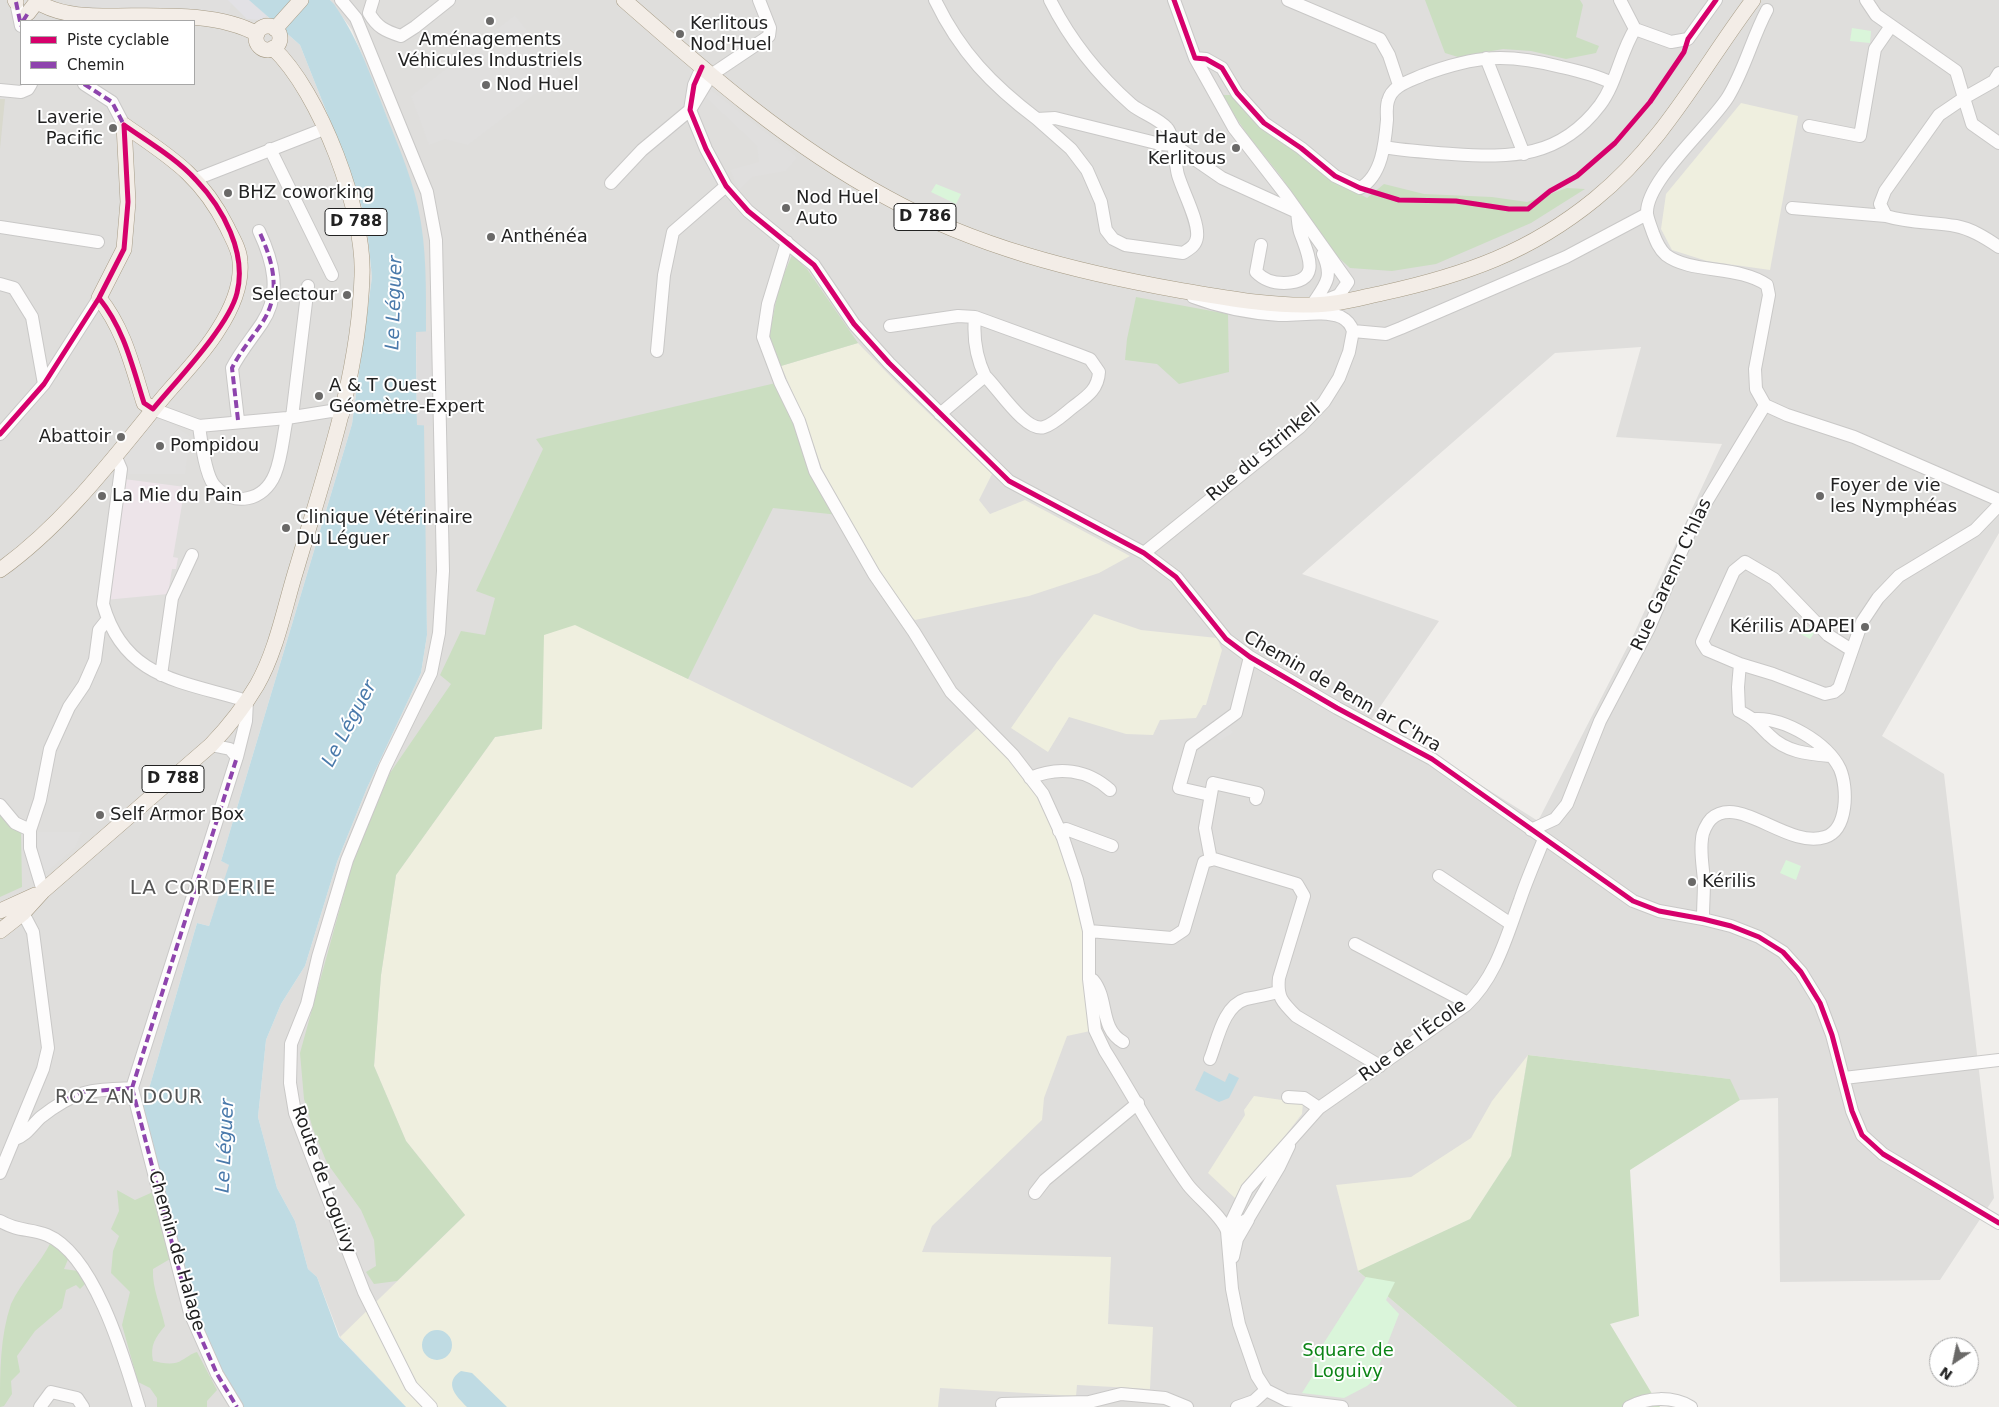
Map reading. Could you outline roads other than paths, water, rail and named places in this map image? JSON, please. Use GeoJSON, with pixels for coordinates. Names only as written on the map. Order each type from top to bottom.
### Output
{"type":"FeatureCollection","features":[{"type":"Feature","properties":{"kind":"main road"},"geometry":{"type":"LineString","coordinates":[[276,28],[301,0]]}},
{"type":"Feature","properties":{"kind":"main road","name":"D 786"},"geometry":{"type":"LineString","coordinates":[[626,1],[707,71],[774,124],[843,173],[927,218],[1021,254],[1078,270],[1242,301],[1312,305],[1344,302],[1437,282],[1484,266],[1527,245],[1596,198],[1629,168],[1660,133],[1681,106],[1753,0]]}},
{"type":"Feature","properties":{"kind":"main road"},"geometry":{"type":"LineString","coordinates":[[31,9],[88,16],[161,16],[214,20],[245,28],[257,34]]}},
{"type":"Feature","properties":{"kind":"main road"},"geometry":{"type":"LineString","coordinates":[[264,27],[276,28],[279,37],[278,44],[273,48],[262,48],[257,42],[257,34],[264,27]]}},
{"type":"Feature","properties":{"kind":"main road","name":"D 788"},"geometry":{"type":"LineString","coordinates":[[1,931],[23,913],[43,891],[211,745],[230,724],[258,684],[274,643],[342,414],[352,363],[362,276],[360,234],[339,164],[305,87],[290,65],[273,48]]}},
{"type":"Feature","properties":{"kind":"main road"},"geometry":{"type":"LineString","coordinates":[[0,570],[58,521],[115,455],[218,330],[237,294],[240,262],[236,247],[217,207],[196,179],[159,148],[124,125]]}},
{"type":"Feature","properties":{"kind":"main road"},"geometry":{"type":"LineString","coordinates":[[124,125],[128,202],[124,249],[99,298],[113,316],[123,336],[144,403],[154,409]]}},
{"type":"Feature","properties":{"kind":"main road"},"geometry":{"type":"LineString","coordinates":[[0,911],[43,891]]}},
{"type":"Feature","properties":{"kind":"street","name":"Route de Loguivy"},"geometry":{"type":"LineString","coordinates":[[341,0],[356,18],[427,192],[436,240],[443,570],[439,633],[431,673],[384,767],[346,860],[318,957],[307,1004],[290,1044],[290,1083],[295,1113],[364,1292],[411,1386],[431,1407]]}},
{"type":"Feature","properties":{"kind":"street"},"geometry":{"type":"LineString","coordinates":[[374,0],[370,13],[384,31],[401,36],[448,0]]}},
{"type":"Feature","properties":{"kind":"street"},"geometry":{"type":"LineString","coordinates":[[610,183],[642,150],[690,110],[707,71],[768,36],[770,28],[759,0]]}},
{"type":"Feature","properties":{"kind":"street"},"geometry":{"type":"LineString","coordinates":[[935,0],[964,51],[994,84],[1071,149],[1087,170],[1101,202],[1106,230],[1113,239],[1125,245],[1183,253],[1193,247],[1197,232],[1173,154],[1174,145],[1167,128],[1138,110],[1118,93],[1092,65],[1063,25],[1050,0]]}},
{"type":"Feature","properties":{"kind":"street"},"geometry":{"type":"LineString","coordinates":[[1174,0],[1195,58],[1234,128],[1348,282],[1365,297]]}},
{"type":"Feature","properties":{"kind":"street"},"geometry":{"type":"LineString","coordinates":[[1288,0],[1380,39],[1389,55],[1399,85]]}},
{"type":"Feature","properties":{"kind":"street"},"geometry":{"type":"LineString","coordinates":[[1620,0],[1635,29],[1671,42],[1688,39],[1716,0]]}},
{"type":"Feature","properties":{"kind":"street"},"geometry":{"type":"LineString","coordinates":[[1866,0],[1876,15],[1956,71],[1972,124],[1999,143]]}},
{"type":"Feature","properties":{"kind":"street"},"geometry":{"type":"LineString","coordinates":[[1767,10],[1742,70],[1728,97],[1715,116],[1662,177],[1654,190],[1647,214],[1660,250],[1668,257],[1682,262],[1756,277],[1767,285],[1769,295],[1755,369],[1756,389],[1765,405],[1787,415],[1854,437],[1999,500]]}},
{"type":"Feature","properties":{"kind":"street"},"geometry":{"type":"LineString","coordinates":[[1809,126],[1860,136],[1875,49],[1891,26]]}},
{"type":"Feature","properties":{"kind":"street"},"geometry":{"type":"LineString","coordinates":[[1384,147],[1498,157],[1524,154],[1550,146],[1573,133],[1601,104],[1612,83],[1627,42],[1635,29]]}},
{"type":"Feature","properties":{"kind":"street"},"geometry":{"type":"LineString","coordinates":[[1195,58],[1206,59],[1222,68],[1237,93],[1264,123],[1301,148],[1335,176],[1360,188],[1369,183],[1374,176],[1384,147],[1388,100],[1399,85],[1458,63],[1486,58],[1531,59],[1598,76],[1612,83]]}},
{"type":"Feature","properties":{"kind":"street"},"geometry":{"type":"LineString","coordinates":[[1486,58],[1524,154]]}},
{"type":"Feature","properties":{"kind":"street"},"geometry":{"type":"LineString","coordinates":[[1886,216],[1880,204],[1888,186],[1939,115],[1994,81],[1999,73]]}},
{"type":"Feature","properties":{"kind":"street"},"geometry":{"type":"LineString","coordinates":[[0,90],[20,92],[28,89],[30,85]]}},
{"type":"Feature","properties":{"kind":"street"},"geometry":{"type":"LineString","coordinates":[[86,85],[112,102],[124,125]]}},
{"type":"Feature","properties":{"kind":"street","name":"Chemin de Penn ar C'hra"},"geometry":{"type":"LineString","coordinates":[[690,110],[706,149],[726,186],[748,211],[814,265],[854,324],[940,414],[1009,481],[1144,553],[1176,576],[1226,639],[1250,657],[1337,708],[1432,759],[1633,900],[1659,911],[1703,919],[1759,937],[1783,952],[1800,972],[1820,1003],[1832,1035],[1857,1126],[1868,1142],[1883,1154],[1999,1224]]}},
{"type":"Feature","properties":{"kind":"street"},"geometry":{"type":"LineString","coordinates":[[1037,120],[1055,118],[1160,144],[1174,145],[1222,178],[1297,212]]}},
{"type":"Feature","properties":{"kind":"street"},"geometry":{"type":"LineString","coordinates":[[196,179],[324,129]]}},
{"type":"Feature","properties":{"kind":"street"},"geometry":{"type":"LineString","coordinates":[[270,149],[332,275]]}},
{"type":"Feature","properties":{"kind":"street"},"geometry":{"type":"LineString","coordinates":[[657,351],[664,275],[673,232],[726,186]]}},
{"type":"Feature","properties":{"kind":"street"},"geometry":{"type":"LineString","coordinates":[[1792,208],[1886,216],[1899,220],[1958,226],[1980,234],[1999,247]]}},
{"type":"Feature","properties":{"kind":"street"},"geometry":{"type":"LineString","coordinates":[[1261,245],[1256,272],[1264,280],[1278,283],[1298,283],[1306,276],[1311,264],[1308,249],[1300,230],[1297,212]]}},
{"type":"Feature","properties":{"kind":"street"},"geometry":{"type":"LineString","coordinates":[[1172,289],[1225,309],[1280,315],[1326,314],[1342,318],[1350,324],[1353,331],[1386,334],[1566,257],[1626,227],[1647,214]]}},
{"type":"Feature","properties":{"kind":"street"},"geometry":{"type":"LineString","coordinates":[[0,227],[98,242]]}},
{"type":"Feature","properties":{"kind":"street"},"geometry":{"type":"LineString","coordinates":[[238,420],[232,368],[267,315],[274,279],[270,255],[259,231]]}},
{"type":"Feature","properties":{"kind":"street"},"geometry":{"type":"LineString","coordinates":[[1312,305],[1328,282],[1329,267],[1318,241]]}},
{"type":"Feature","properties":{"kind":"street"},"geometry":{"type":"LineString","coordinates":[[787,242],[768,304],[763,337],[780,382],[799,422],[816,471],[874,574],[914,632],[951,692],[1013,755],[1043,794],[1059,830],[1077,880],[1089,931],[1088,979],[1095,1030],[1105,1051],[1188,1184],[1205,1205],[1224,1222],[1227,1231],[1232,1290],[1239,1324],[1257,1376],[1266,1390],[1286,1400],[1334,1406]]}},
{"type":"Feature","properties":{"kind":"street"},"geometry":{"type":"LineString","coordinates":[[1312,305],[1339,295],[1348,282]]}},
{"type":"Feature","properties":{"kind":"street"},"geometry":{"type":"LineString","coordinates":[[0,284],[14,288],[32,317],[44,384]]}},
{"type":"Feature","properties":{"kind":"street"},"geometry":{"type":"LineString","coordinates":[[199,426],[203,452],[213,484],[230,498],[249,499],[263,493],[275,474],[290,417],[308,286]]}},
{"type":"Feature","properties":{"kind":"street"},"geometry":{"type":"LineString","coordinates":[[0,434],[44,384],[99,298]]}},
{"type":"Feature","properties":{"kind":"street"},"geometry":{"type":"LineString","coordinates":[[890,326],[958,316],[975,317],[1090,359],[1100,372],[1098,382],[1088,396],[1043,428],[1033,427],[1025,422],[996,386],[985,376],[976,351],[975,317]]}},
{"type":"Feature","properties":{"kind":"street","name":"Rue du Strinkell"},"geometry":{"type":"LineString","coordinates":[[1144,553],[1300,427],[1324,402],[1339,378],[1349,352],[1353,331]]}},
{"type":"Feature","properties":{"kind":"street"},"geometry":{"type":"LineString","coordinates":[[940,414],[985,376]]}},
{"type":"Feature","properties":{"kind":"street","name":"Rue Garenn C'hlas"},"geometry":{"type":"LineString","coordinates":[[1531,830],[1555,819],[1567,804],[1600,721],[1649,628],[1693,524],[1765,405]]}},
{"type":"Feature","properties":{"kind":"street"},"geometry":{"type":"LineString","coordinates":[[154,409],[199,426],[238,420],[290,417],[331,411],[342,414]]}},
{"type":"Feature","properties":{"kind":"street"},"geometry":{"type":"LineString","coordinates":[[15,1139],[23,1136],[41,1117],[82,1092],[132,1088],[238,757],[246,721],[247,701],[161,675],[135,661],[119,643],[107,620],[102,604],[121,469],[115,455]]}},
{"type":"Feature","properties":{"kind":"street"},"geometry":{"type":"LineString","coordinates":[[1850,649],[1828,636],[1774,579],[1745,562],[1734,571],[1702,642],[1707,650],[1740,664],[1780,676],[1824,694],[1834,692],[1839,688],[1850,649],[1862,622],[1878,598],[1899,576],[1975,530],[1995,509],[1977,490]]}},
{"type":"Feature","properties":{"kind":"street"},"geometry":{"type":"LineString","coordinates":[[161,675],[172,598],[192,555]]}},
{"type":"Feature","properties":{"kind":"street"},"geometry":{"type":"LineString","coordinates":[[43,891],[30,848],[30,830],[40,800],[50,749],[95,660],[99,630],[107,620]]}},
{"type":"Feature","properties":{"kind":"street"},"geometry":{"type":"LineString","coordinates":[[1210,795],[1179,788],[1191,746],[1236,713],[1250,657]]}},
{"type":"Feature","properties":{"kind":"street"},"geometry":{"type":"LineString","coordinates":[[1740,664],[1738,687],[1739,711],[1756,719],[1768,735],[1786,748],[1807,754],[1830,756]]}},
{"type":"Feature","properties":{"kind":"street"},"geometry":{"type":"LineString","coordinates":[[1703,919],[1701,838],[1709,820],[1719,812],[1735,810],[1793,835],[1814,839],[1825,837],[1838,826],[1843,802],[1840,769],[1830,756],[1802,733],[1770,718],[1756,719]]}},
{"type":"Feature","properties":{"kind":"street"},"geometry":{"type":"LineString","coordinates":[[211,745],[230,749],[238,757]]}},
{"type":"Feature","properties":{"kind":"street"},"geometry":{"type":"LineString","coordinates":[[1030,778],[1043,772],[1069,770],[1099,781],[1110,790]]}},
{"type":"Feature","properties":{"kind":"street"},"geometry":{"type":"LineString","coordinates":[[1089,931],[1172,938],[1184,930],[1207,861],[1205,828],[1213,782],[1258,793],[1256,799]]}},
{"type":"Feature","properties":{"kind":"street"},"geometry":{"type":"LineString","coordinates":[[0,805],[15,823],[30,830]]}},
{"type":"Feature","properties":{"kind":"street"},"geometry":{"type":"LineString","coordinates":[[1059,830],[1066,829],[1112,846]]}},
{"type":"Feature","properties":{"kind":"street","name":"Rue de l'École"},"geometry":{"type":"LineString","coordinates":[[1227,1231],[1247,1190],[1269,1162],[1291,1142],[1319,1108],[1468,1003],[1487,980],[1500,956],[1544,839]]}},
{"type":"Feature","properties":{"kind":"street"},"geometry":{"type":"LineString","coordinates":[[1207,861],[1214,859],[1297,884],[1304,896],[1279,978],[1278,992],[1285,1005],[1296,1016],[1380,1066]]}},
{"type":"Feature","properties":{"kind":"street"},"geometry":{"type":"LineString","coordinates":[[1439,876],[1511,924]]}},
{"type":"Feature","properties":{"kind":"street"},"geometry":{"type":"LineString","coordinates":[[0,1173],[43,1069],[48,1048],[33,932],[23,913]]}},
{"type":"Feature","properties":{"kind":"street"},"geometry":{"type":"LineString","coordinates":[[1355,944],[1468,1003]]}},
{"type":"Feature","properties":{"kind":"street"},"geometry":{"type":"LineString","coordinates":[[1088,979],[1093,980],[1102,994],[1108,1025],[1113,1036],[1123,1042]]}},
{"type":"Feature","properties":{"kind":"street"},"geometry":{"type":"LineString","coordinates":[[1210,1059],[1232,1007],[1245,1000],[1278,992]]}},
{"type":"Feature","properties":{"kind":"street"},"geometry":{"type":"LineString","coordinates":[[1844,1078],[1999,1060]]}},
{"type":"Feature","properties":{"kind":"street","name":"Chemin de Halage"},"geometry":{"type":"LineString","coordinates":[[132,1088],[190,1313],[217,1374],[237,1407]]}},
{"type":"Feature","properties":{"kind":"street"},"geometry":{"type":"LineString","coordinates":[[1288,1096],[1304,1098],[1319,1108]]}},
{"type":"Feature","properties":{"kind":"street"},"geometry":{"type":"LineString","coordinates":[[1036,1193],[1045,1180],[1138,1103]]}},
{"type":"Feature","properties":{"kind":"street","name":"Rue de l'École"},"geometry":{"type":"LineString","coordinates":[[1227,1231],[1248,1219],[1280,1167],[1291,1142]]}},
{"type":"Feature","properties":{"kind":"street"},"geometry":{"type":"LineString","coordinates":[[1232,1290],[1234,1247],[1248,1219]]}},
{"type":"Feature","properties":{"kind":"street"},"geometry":{"type":"LineString","coordinates":[[0,1221],[13,1228],[47,1235],[67,1249],[77,1262],[92,1284],[117,1336],[139,1407]]}},
{"type":"Feature","properties":{"kind":"street"},"geometry":{"type":"LineString","coordinates":[[1237,1407],[1254,1401],[1266,1390]]}},
{"type":"Feature","properties":{"kind":"street"},"geometry":{"type":"LineString","coordinates":[[40,1407],[51,1392],[77,1398],[83,1407]]}},
{"type":"Feature","properties":{"kind":"street"},"geometry":{"type":"LineString","coordinates":[[1002,1404],[1090,1402],[1121,1394],[1165,1398],[1187,1407]]}},
{"type":"Feature","properties":{"kind":"street"},"geometry":{"type":"LineString","coordinates":[[1628,1407],[1648,1400],[1664,1399],[1691,1407]]}},
{"type":"Feature","properties":{"kind":"water","name":"Le Léguer"},"geometry":{"type":"Polygon","coordinates":[[[249,0],[330,0],[334,4],[360,50],[401,152],[415,193],[423,238],[426,332],[416,332],[417,425],[424,425],[427,635],[421,673],[367,788],[337,862],[305,966],[281,1004],[266,1040],[258,1117],[277,1188],[295,1221],[308,1269],[317,1277],[339,1337],[406,1407],[243,1407],[223,1375],[201,1332],[139,1104],[146,1099],[197,923],[209,926],[229,865],[221,861],[352,424],[372,277],[366,219],[346,161],[300,45],[249,0]]]}},
{"type":"Feature","properties":{"kind":"water"},"geometry":{"type":"Polygon","coordinates":[[[1204,1071],[1225,1082],[1229,1073],[1239,1078],[1229,1098],[1219,1102],[1195,1090],[1204,1071]]]}},
{"type":"Feature","properties":{"kind":"water"},"geometry":{"type":"Polygon","coordinates":[[[437,1330],[448,1334],[452,1345],[448,1356],[437,1360],[426,1356],[422,1345],[426,1334],[437,1330]]]}},
{"type":"Feature","properties":{"kind":"water"},"geometry":{"type":"Polygon","coordinates":[[[461,1371],[472,1373],[507,1407],[467,1407],[456,1394],[452,1385],[453,1380],[461,1371]]]}},
{"type":"Feature","properties":{"kind":"place","name":"Aménagements Véhicules Industriels"},"geometry":{"type":"Point","coordinates":[490,21]}},
{"type":"Feature","properties":{"kind":"place","name":"Kerlitous Nod'Huel"},"geometry":{"type":"Point","coordinates":[680,34]}},
{"type":"Feature","properties":{"kind":"place","name":"Nod Huel"},"geometry":{"type":"Point","coordinates":[486,85]}},
{"type":"Feature","properties":{"kind":"place","name":"Laverie Pacific"},"geometry":{"type":"Point","coordinates":[113,128]}},
{"type":"Feature","properties":{"kind":"place","name":"Haut de Kerlitous"},"geometry":{"type":"Point","coordinates":[1236,148]}},
{"type":"Feature","properties":{"kind":"place","name":"BHZ coworking"},"geometry":{"type":"Point","coordinates":[228,193]}},
{"type":"Feature","properties":{"kind":"place","name":"Nod Huel Auto"},"geometry":{"type":"Point","coordinates":[786,208]}},
{"type":"Feature","properties":{"kind":"place","name":"Anthénéa"},"geometry":{"type":"Point","coordinates":[491,237]}},
{"type":"Feature","properties":{"kind":"place","name":"Selectour"},"geometry":{"type":"Point","coordinates":[347,295]}},
{"type":"Feature","properties":{"kind":"place","name":"A & T Ouest Géomètre-Expert"},"geometry":{"type":"Point","coordinates":[319,396]}},
{"type":"Feature","properties":{"kind":"place","name":"Abattoir"},"geometry":{"type":"Point","coordinates":[121,437]}},
{"type":"Feature","properties":{"kind":"place","name":"Pompidou"},"geometry":{"type":"Point","coordinates":[160,446]}},
{"type":"Feature","properties":{"kind":"place","name":"La Mie du Pain"},"geometry":{"type":"Point","coordinates":[102,496]}},
{"type":"Feature","properties":{"kind":"place","name":"Foyer de vie les Nymphéas"},"geometry":{"type":"Point","coordinates":[1820,496]}},
{"type":"Feature","properties":{"kind":"place","name":"Clinique Vétérinaire Du Léguer"},"geometry":{"type":"Point","coordinates":[286,528]}},
{"type":"Feature","properties":{"kind":"place","name":"Kérilis ADAPEI"},"geometry":{"type":"Point","coordinates":[1865,627]}},
{"type":"Feature","properties":{"kind":"place","name":"Self Armor Box"},"geometry":{"type":"Point","coordinates":[100,815]}},
{"type":"Feature","properties":{"kind":"place","name":"Kérilis"},"geometry":{"type":"Point","coordinates":[1692,882]}},
{"type":"Feature","properties":{"kind":"district","name":"LA CORDERIE"},"geometry":{"type":"Point","coordinates":[203,889]}},
{"type":"Feature","properties":{"kind":"district","name":"ROZ AN DOUR"},"geometry":{"type":"Point","coordinates":[129,1098]}},
{"type":"Feature","properties":{"kind":"park label","name":"Square de Loguivy"},"geometry":{"type":"Point","coordinates":[1348,1361]}}]}
